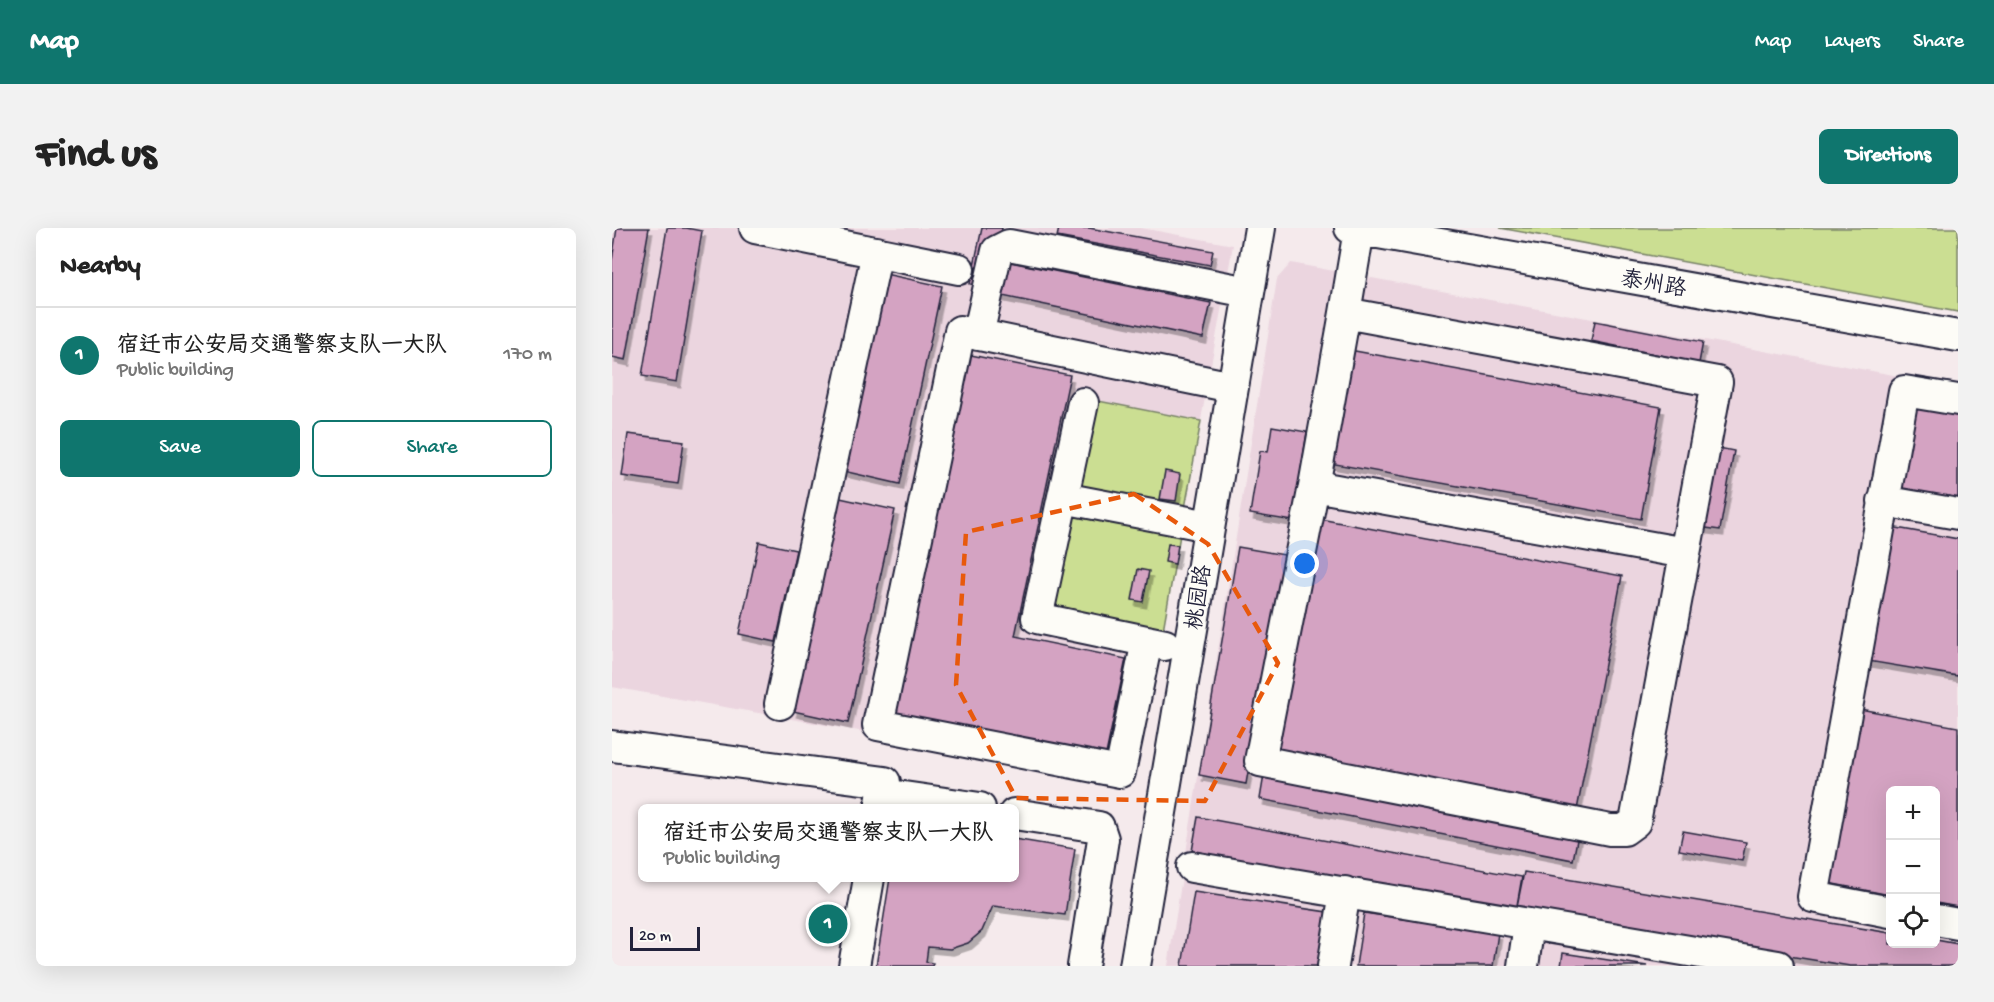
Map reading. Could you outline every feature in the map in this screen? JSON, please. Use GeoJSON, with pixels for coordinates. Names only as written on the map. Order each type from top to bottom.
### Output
{"type":"FeatureCollection","features":[{"type":"Feature","properties":{"kind":"street"},"geometry":{"type":"LineString","coordinates":[[755,228],[959,269]]}},
{"type":"Feature","properties":{"kind":"street","name":"桃园路"},"geometry":{"type":"LineString","coordinates":[[1135,966],[1260,228]]}},
{"type":"Feature","properties":{"kind":"street"},"geometry":{"type":"LineString","coordinates":[[1345,313],[1717,382],[1635,822],[1624,830],[1610,830],[1260,761],[1345,313],[1355,229]]}},
{"type":"Feature","properties":{"kind":"street","name":"泰州路"},"geometry":{"type":"LineString","coordinates":[[1355,229],[1958,336]]}},
{"type":"Feature","properties":{"kind":"street"},"geometry":{"type":"LineString","coordinates":[[978,335],[997,251],[1009,245],[1248,292]]}},
{"type":"Feature","properties":{"kind":"street"},"geometry":{"type":"LineString","coordinates":[[780,704],[877,252]]}},
{"type":"Feature","properties":{"kind":"street"},"geometry":{"type":"LineString","coordinates":[[1166,780],[878,725],[960,331],[1232,387]]}},
{"type":"Feature","properties":{"kind":"street"},"geometry":{"type":"LineString","coordinates":[[1886,911],[1813,897],[1904,391],[1958,400]]}},
{"type":"Feature","properties":{"kind":"street"},"geometry":{"type":"LineString","coordinates":[[1083,403],[1037,618],[1188,651]]}},
{"type":"Feature","properties":{"kind":"street"},"geometry":{"type":"LineString","coordinates":[[1314,486],[1685,553]]}},
{"type":"Feature","properties":{"kind":"street"},"geometry":{"type":"LineString","coordinates":[[1063,498],[1209,526]]}},
{"type":"Feature","properties":{"kind":"street"},"geometry":{"type":"LineString","coordinates":[[1883,501],[1958,514]]}},
{"type":"Feature","properties":{"kind":"street"},"geometry":{"type":"LineString","coordinates":[[1120,772],[1147,641]]}},
{"type":"Feature","properties":{"kind":"street"},"geometry":{"type":"LineString","coordinates":[[612,746],[885,782],[882,801],[924,804]]}},
{"type":"Feature","properties":{"kind":"street"},"geometry":{"type":"LineString","coordinates":[[1019,815],[1099,826],[1103,839],[1083,966]]}},
{"type":"Feature","properties":{"kind":"street"},"geometry":{"type":"LineString","coordinates":[[1192,867],[1765,965]]}},
{"type":"Feature","properties":{"kind":"street"},"geometry":{"type":"LineString","coordinates":[[854,966],[868,882]]}},
{"type":"Feature","properties":{"kind":"street"},"geometry":{"type":"LineString","coordinates":[[1333,966],[1345,892]]}},
{"type":"Feature","properties":{"kind":"street"},"geometry":{"type":"LineString","coordinates":[[1940,921],[1958,924]]}},
{"type":"Feature","properties":{"kind":"street"},"geometry":{"type":"LineString","coordinates":[[1523,966],[1529,924]]}},
{"type":"Feature","properties":{"kind":"highlighted area"},"geometry":{"type":"Polygon","coordinates":[[[1134,494],[1208,544],[1278,663],[1205,801],[1016,798],[956,685],[966,532],[1134,494]]]}},
{"type":"Feature","properties":{"kind":"shaded area"},"geometry":{"type":"Polygon","coordinates":[[[612,228],[1141,228],[1233,245],[1135,780],[612,687],[612,228]]]}},
{"type":"Feature","properties":{"kind":"shaded area"},"geometry":{"type":"Polygon","coordinates":[[[1291,263],[1958,387],[1958,966],[1168,966],[1277,279],[1291,263]]]}},
{"type":"Feature","properties":{"kind":"green space"},"geometry":{"type":"Polygon","coordinates":[[[1500,228],[1958,228],[1958,312],[1500,228]]]}},
{"type":"Feature","properties":{"kind":"green space"},"geometry":{"type":"Polygon","coordinates":[[[1093,400],[1201,421],[1185,508],[1081,487],[1078,484],[1093,400]]]}},
{"type":"Feature","properties":{"kind":"green space"},"geometry":{"type":"Polygon","coordinates":[[[1072,515],[1180,535],[1163,630],[1060,608],[1053,601],[1072,515]]]}},
{"type":"Feature","properties":{"kind":"building"},"geometry":{"type":"Polygon","coordinates":[[[617,228],[649,228],[626,360],[612,357],[612,261],[617,228]]]}},
{"type":"Feature","properties":{"kind":"building"},"geometry":{"type":"Polygon","coordinates":[[[667,228],[702,231],[677,382],[642,376],[667,228]]]}},
{"type":"Feature","properties":{"kind":"building"},"geometry":{"type":"Polygon","coordinates":[[[982,228],[1002,228],[1000,241],[984,287],[970,284],[982,228]]]}},
{"type":"Feature","properties":{"kind":"building"},"geometry":{"type":"Polygon","coordinates":[[[1059,228],[1089,228],[1213,251],[1210,265],[1057,237],[1059,228]]]}},
{"type":"Feature","properties":{"kind":"building"},"geometry":{"type":"Polygon","coordinates":[[[1000,260],[1211,303],[1203,338],[993,294],[1000,260]]]}},
{"type":"Feature","properties":{"kind":"building"},"geometry":{"type":"Polygon","coordinates":[[[885,274],[942,286],[900,484],[843,471],[885,274]]]}},
{"type":"Feature","properties":{"kind":"building"},"geometry":{"type":"Polygon","coordinates":[[[1595,321],[1703,342],[1699,363],[1591,341],[1595,321]]]}},
{"type":"Feature","properties":{"kind":"building"},"geometry":{"type":"Polygon","coordinates":[[[1344,349],[1661,407],[1641,519],[1324,462],[1344,349]]]}},
{"type":"Feature","properties":{"kind":"building"},"geometry":{"type":"Polygon","coordinates":[[[966,354],[1070,375],[1015,636],[1126,659],[1105,759],[891,715],[966,354]]]}},
{"type":"Feature","properties":{"kind":"building"},"geometry":{"type":"Polygon","coordinates":[[[1913,404],[1958,412],[1958,499],[1898,489],[1913,404]]]}},
{"type":"Feature","properties":{"kind":"building"},"geometry":{"type":"Polygon","coordinates":[[[1272,426],[1307,432],[1293,521],[1250,514],[1260,451],[1268,452],[1272,426]]]}},
{"type":"Feature","properties":{"kind":"building"},"geometry":{"type":"Polygon","coordinates":[[[628,434],[684,441],[678,484],[622,476],[628,434]]]}},
{"type":"Feature","properties":{"kind":"building"},"geometry":{"type":"Polygon","coordinates":[[[1714,447],[1734,451],[1720,530],[1699,527],[1714,447]]]}},
{"type":"Feature","properties":{"kind":"building"},"geometry":{"type":"Polygon","coordinates":[[[1165,471],[1180,474],[1176,501],[1160,499],[1165,471]]]}},
{"type":"Feature","properties":{"kind":"building"},"geometry":{"type":"Polygon","coordinates":[[[840,498],[895,510],[848,723],[793,711],[840,498]]]}},
{"type":"Feature","properties":{"kind":"building"},"geometry":{"type":"Polygon","coordinates":[[[1315,518],[1622,576],[1577,810],[1270,752],[1315,518]]]}},
{"type":"Feature","properties":{"kind":"building"},"geometry":{"type":"Polygon","coordinates":[[[1891,527],[1958,539],[1958,676],[1868,661],[1891,527]]]}},
{"type":"Feature","properties":{"kind":"building"},"geometry":{"type":"Polygon","coordinates":[[[759,542],[796,550],[776,642],[739,634],[759,542]]]}},
{"type":"Feature","properties":{"kind":"building"},"geometry":{"type":"Polygon","coordinates":[[[1168,544],[1178,545],[1175,564],[1165,562],[1168,544]]]}},
{"type":"Feature","properties":{"kind":"building"},"geometry":{"type":"Polygon","coordinates":[[[1238,547],[1285,555],[1246,784],[1199,775],[1238,547]]]}},
{"type":"Feature","properties":{"kind":"building"},"geometry":{"type":"Polygon","coordinates":[[[1138,569],[1149,571],[1143,602],[1132,600],[1138,569]]]}},
{"type":"Feature","properties":{"kind":"building"},"geometry":{"type":"Polygon","coordinates":[[[1860,709],[1958,727],[1958,907],[1940,904],[1940,786],[1886,786],[1886,894],[1828,883],[1860,709]]]}},
{"type":"Feature","properties":{"kind":"building"},"geometry":{"type":"Polygon","coordinates":[[[1265,769],[1579,830],[1573,860],[1260,799],[1265,769]]]}},
{"type":"Feature","properties":{"kind":"building"},"geometry":{"type":"Polygon","coordinates":[[[1198,817],[1522,877],[1516,911],[1192,851],[1198,817]]]}},
{"type":"Feature","properties":{"kind":"building"},"geometry":{"type":"Polygon","coordinates":[[[1683,831],[1746,842],[1742,861],[1679,850],[1683,831]]]}},
{"type":"Feature","properties":{"kind":"building"},"geometry":{"type":"Polygon","coordinates":[[[1019,840],[1075,849],[1065,915],[993,906],[982,931],[968,943],[950,949],[928,947],[926,962],[933,963],[932,966],[876,966],[889,882],[1019,882],[1019,840]]]}},
{"type":"Feature","properties":{"kind":"building"},"geometry":{"type":"Polygon","coordinates":[[[1524,872],[1886,932],[1886,948],[1940,948],[1940,941],[1958,944],[1958,966],[1850,966],[1516,911],[1524,872]]]}},
{"type":"Feature","properties":{"kind":"building"},"geometry":{"type":"Polygon","coordinates":[[[1194,892],[1327,912],[1318,966],[1182,966],[1194,892]]]}},
{"type":"Feature","properties":{"kind":"building"},"geometry":{"type":"Polygon","coordinates":[[[1364,913],[1498,933],[1493,966],[1356,966],[1364,913]]]}},
{"type":"Feature","properties":{"kind":"building"},"geometry":{"type":"Polygon","coordinates":[[[1563,953],[1647,966],[1561,966],[1563,953]]]}},
{"type":"Feature","properties":{"kind":"place","name":"宿迁市公安局交通警察支队一大队"},"geometry":{"type":"Point","coordinates":[828,924]}}]}
